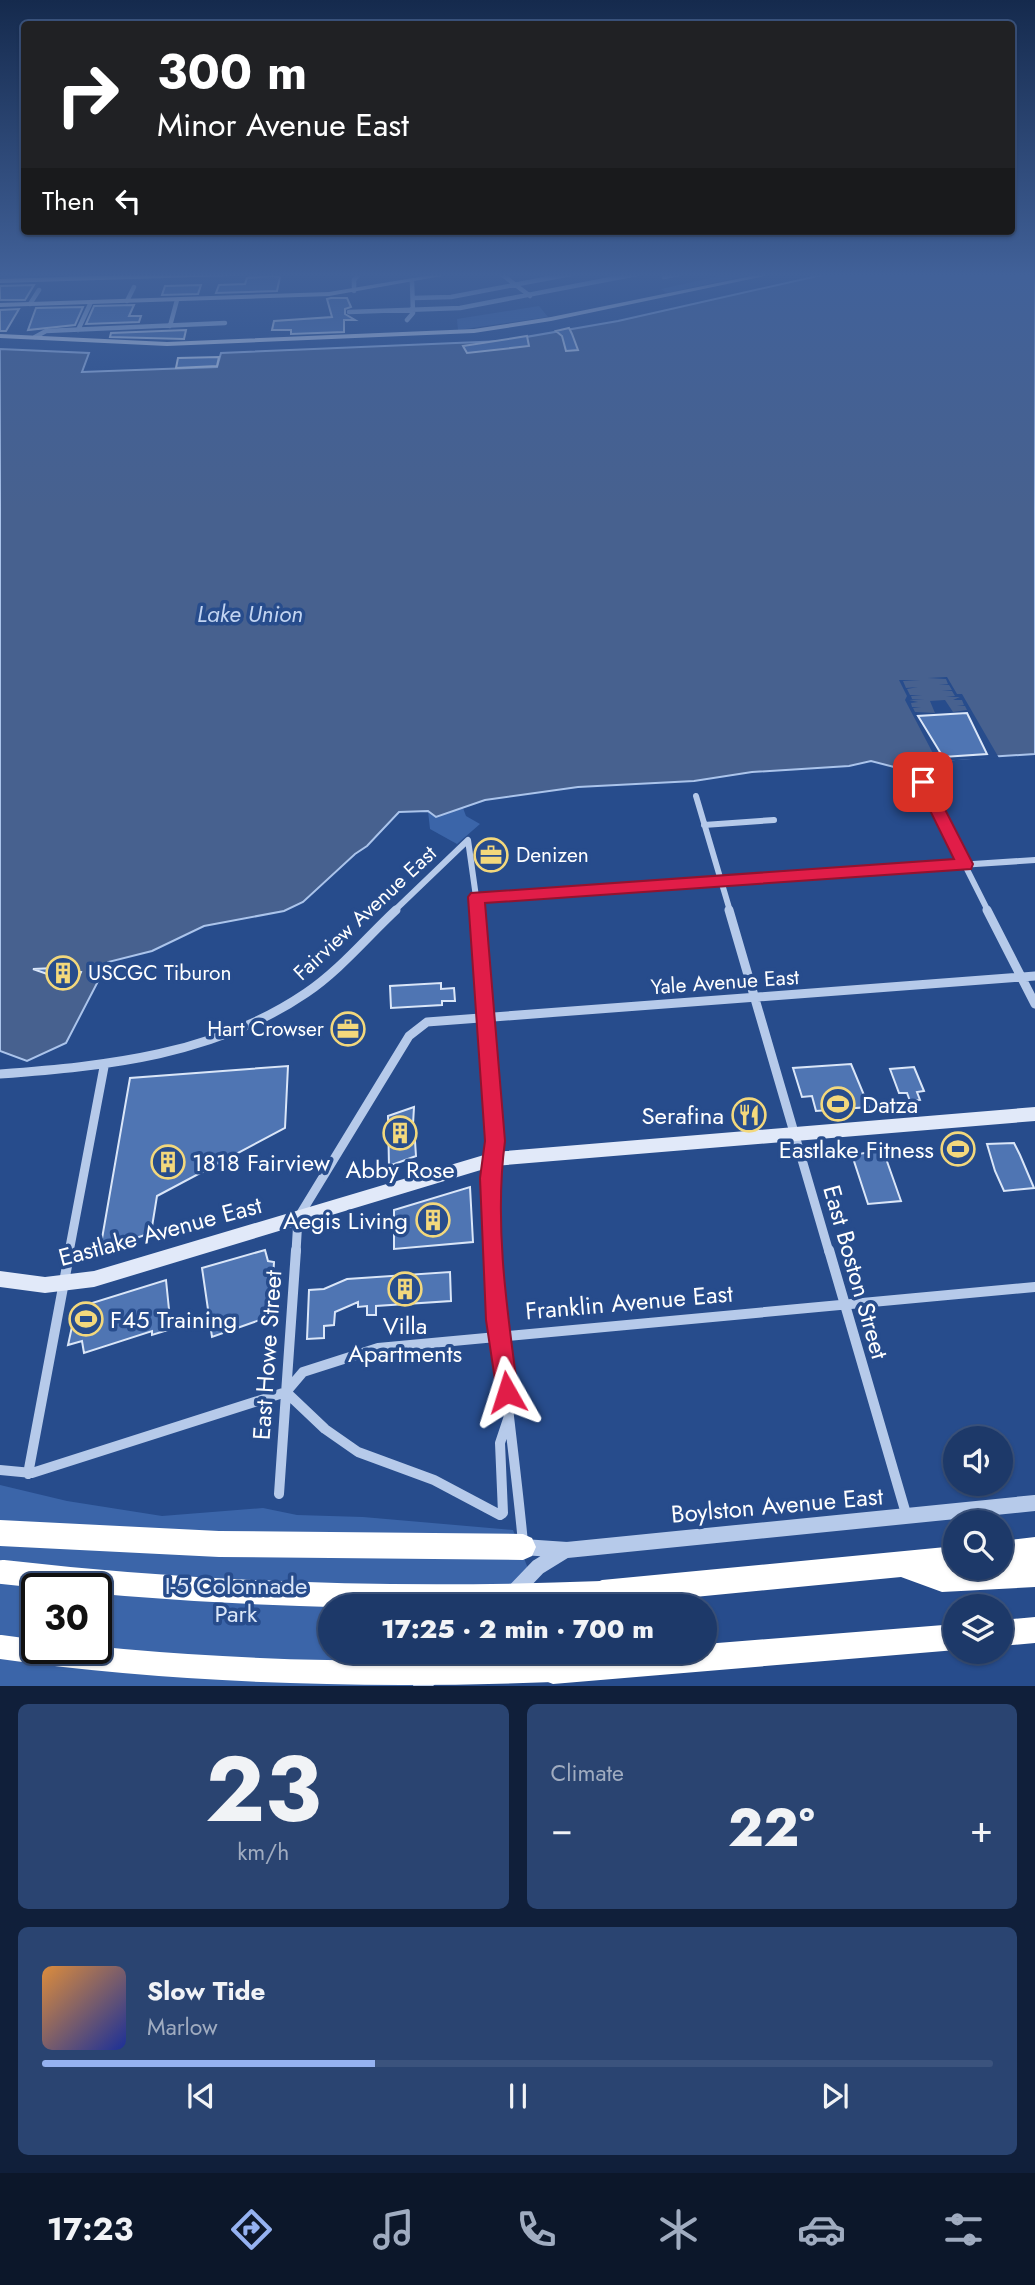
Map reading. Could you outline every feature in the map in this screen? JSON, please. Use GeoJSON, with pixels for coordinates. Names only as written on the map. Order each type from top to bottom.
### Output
{"type":"FeatureCollection","features":[{"type":"Feature","properties":{"kind":"highway"},"geometry":{"type":"LineString","coordinates":[[0,1533],[219,1544],[523,1548]]}},
{"type":"Feature","properties":{"kind":"highway"},"geometry":{"type":"LineString","coordinates":[[1013,1552],[1035,1549]]}},
{"type":"Feature","properties":{"kind":"highway"},"geometry":{"type":"LineString","coordinates":[[0,1572],[133,1587],[284,1597],[411,1599],[602,1593],[943,1561]]}},
{"type":"Feature","properties":{"kind":"highway"},"geometry":{"type":"LineString","coordinates":[[903,1566],[942,1579],[1035,1574]]}},
{"type":"Feature","properties":{"kind":"highway"},"geometry":{"type":"LineString","coordinates":[[1013,1632],[1035,1630]]}},
{"type":"Feature","properties":{"kind":"highway"},"geometry":{"type":"LineString","coordinates":[[0,1647],[105,1660],[253,1672],[403,1675],[553,1670],[943,1638]]}},
{"type":"Feature","properties":{"kind":"main road","name":"Eastlake Avenue East"},"geometry":{"type":"LineString","coordinates":[[0,1279],[39,1285],[64,1285],[494,1159],[1035,1114]]}},
{"type":"Feature","properties":{"kind":"street"},"geometry":{"type":"LineString","coordinates":[[923,782],[1035,1004]]}},
{"type":"Feature","properties":{"kind":"street","name":"East Boston Street"},"geometry":{"type":"LineString","coordinates":[[696,796],[907,1517]]}},
{"type":"Feature","properties":{"kind":"street"},"geometry":{"type":"LineString","coordinates":[[704,825],[774,820]]}},
{"type":"Feature","properties":{"kind":"street","name":"Fairview Avenue East"},"geometry":{"type":"LineString","coordinates":[[0,1074],[104,1067],[153,1057],[227,1036],[285,1007],[306,994],[342,962],[468,840],[477,897]]}},
{"type":"Feature","properties":{"kind":"street"},"geometry":{"type":"LineString","coordinates":[[523,1548],[514,1440],[500,1335],[490,1178],[494,1159],[477,897],[1035,860]]}},
{"type":"Feature","properties":{"kind":"street","name":"Yale Avenue East"},"geometry":{"type":"LineString","coordinates":[[298,1218],[409,1036],[427,1022],[1035,976]]}},
{"type":"Feature","properties":{"kind":"street"},"geometry":{"type":"LineString","coordinates":[[28,1474],[104,1067]]}},
{"type":"Feature","properties":{"kind":"street","name":"East Howe Street"},"geometry":{"type":"LineString","coordinates":[[279,1494],[298,1218]]}},
{"type":"Feature","properties":{"kind":"street","name":"Franklin Avenue East"},"geometry":{"type":"LineString","coordinates":[[0,1470],[28,1474],[286,1392],[303,1373],[378,1349],[500,1335],[1035,1287]]}},
{"type":"Feature","properties":{"kind":"street"},"geometry":{"type":"LineString","coordinates":[[286,1392],[318,1425],[345,1444],[370,1458],[442,1484],[496,1514],[503,1513],[500,1443],[509,1414]]}},
{"type":"Feature","properties":{"kind":"street","name":"Boylston Avenue East"},"geometry":{"type":"LineString","coordinates":[[523,1548],[566,1550],[1035,1503]]}},
{"type":"Feature","properties":{"kind":"street"},"geometry":{"type":"LineString","coordinates":[[511,1594],[538,1567],[566,1550]]}},
{"type":"Feature","properties":{"kind":"street"},"geometry":{"type":"LineString","coordinates":[[421,1686],[443,1664]]}},
{"type":"Feature","properties":{"kind":"green space"},"geometry":{"type":"Polygon","coordinates":[[[463,808],[466,816],[480,824],[457,844],[430,829],[428,811],[436,817],[463,808]]]}},
{"type":"Feature","properties":{"kind":"green space","name":"I-5 Colonnade Park"},"geometry":{"type":"Polygon","coordinates":[[[0,1485],[67,1501],[162,1516],[263,1508],[297,1515],[363,1517],[513,1530],[529,1571],[509,1594],[318,1594],[318,1664],[445,1664],[420,1686],[0,1686],[0,1485]]]}},
{"type":"Feature","properties":{"kind":"water","name":"Lake Union"},"geometry":{"type":"Polygon","coordinates":[[[0,352],[89,353],[82,372],[217,367],[221,353],[1035,352],[1035,754],[940,760],[914,767],[894,767],[871,761],[849,766],[752,772],[694,781],[578,787],[485,800],[436,817],[428,811],[399,812],[367,846],[303,902],[284,911],[204,926],[152,951],[108,962],[66,1043],[27,1061],[0,1051],[0,352]]]}},
{"type":"Feature","properties":{"kind":"pier"},"geometry":{"type":"Polygon","coordinates":[[[947,677],[957,694],[962,694],[999,758],[937,761],[905,700],[907,696],[899,680],[920,680],[903,681],[906,688],[918,687],[907,689],[910,695],[922,695],[911,696],[912,699],[924,699],[909,700],[918,702],[911,703],[912,707],[921,707],[913,708],[915,712],[935,713],[930,701],[945,700],[953,712],[967,710],[965,706],[957,705],[964,705],[962,700],[953,700],[960,697],[946,697],[955,696],[952,691],[942,691],[952,690],[949,685],[939,684],[948,684],[946,679],[928,678],[947,677]]]}},
{"type":"Feature","properties":{"kind":"building"},"geometry":{"type":"Polygon","coordinates":[[[219,357],[217,366],[176,368],[178,358],[219,357]]]}},
{"type":"Feature","properties":{"kind":"building"},"geometry":{"type":"Polygon","coordinates":[[[967,713],[987,754],[943,757],[918,716],[967,713]]]}},
{"type":"Feature","properties":{"kind":"building","name":"USCGC Tiburon"},"geometry":{"type":"Polygon","coordinates":[[[54,968],[81,972],[78,979],[50,975],[33,969],[54,968]]]}},
{"type":"Feature","properties":{"kind":"building"},"geometry":{"type":"Polygon","coordinates":[[[441,983],[441,989],[454,988],[455,1001],[442,1001],[442,1005],[391,1008],[390,986],[441,983]]]}},
{"type":"Feature","properties":{"kind":"building"},"geometry":{"type":"Polygon","coordinates":[[[851,1064],[869,1107],[816,1111],[812,1096],[802,1097],[793,1068],[851,1064]]]}},
{"type":"Feature","properties":{"kind":"building","name":"1818 Fairview"},"geometry":{"type":"Polygon","coordinates":[[[288,1066],[285,1128],[157,1196],[151,1233],[100,1250],[130,1078],[288,1066]]]}},
{"type":"Feature","properties":{"kind":"building"},"geometry":{"type":"Polygon","coordinates":[[[914,1067],[924,1091],[917,1092],[920,1100],[910,1101],[907,1093],[899,1093],[890,1069],[914,1067]]]}},
{"type":"Feature","properties":{"kind":"building","name":"Abby Rose"},"geometry":{"type":"Polygon","coordinates":[[[414,1107],[412,1142],[415,1141],[416,1156],[389,1166],[388,1116],[414,1107]]]}},
{"type":"Feature","properties":{"kind":"building"},"geometry":{"type":"Polygon","coordinates":[[[1014,1143],[1034,1188],[1004,1191],[995,1171],[987,1144],[1014,1143]]]}},
{"type":"Feature","properties":{"kind":"building"},"geometry":{"type":"Polygon","coordinates":[[[883,1150],[901,1201],[868,1204],[852,1155],[883,1150]]]}},
{"type":"Feature","properties":{"kind":"building","name":"Aegis Living"},"geometry":{"type":"Polygon","coordinates":[[[470,1187],[473,1242],[394,1249],[394,1210],[470,1187]]]}},
{"type":"Feature","properties":{"kind":"building"},"geometry":{"type":"Polygon","coordinates":[[[265,1250],[268,1261],[274,1262],[271,1316],[212,1337],[202,1268],[265,1250]]]}},
{"type":"Feature","properties":{"kind":"building"},"geometry":{"type":"Polygon","coordinates":[[[450,1272],[451,1301],[376,1306],[376,1315],[367,1315],[367,1306],[358,1307],[358,1302],[335,1312],[334,1325],[324,1326],[324,1338],[307,1339],[309,1290],[324,1289],[347,1279],[450,1272]]]}},
{"type":"Feature","properties":{"kind":"building"},"geometry":{"type":"Polygon","coordinates":[[[166,1280],[171,1329],[152,1335],[152,1331],[84,1353],[82,1341],[68,1345],[76,1308],[166,1280]]]}},
{"type":"Feature","properties":{"kind":"place","name":"Denizen"},"geometry":{"type":"Point","coordinates":[491,855]}},
{"type":"Feature","properties":{"kind":"place","name":"USCGC Tiburon"},"geometry":{"type":"Point","coordinates":[63,973]}},
{"type":"Feature","properties":{"kind":"place","name":"Hart Crowser"},"geometry":{"type":"Point","coordinates":[348,1029]}},
{"type":"Feature","properties":{"kind":"place","name":"Datza"},"geometry":{"type":"Point","coordinates":[838,1104]}},
{"type":"Feature","properties":{"kind":"place","name":"Serafina"},"geometry":{"type":"Point","coordinates":[749,1115]}},
{"type":"Feature","properties":{"kind":"place","name":"Abby Rose"},"geometry":{"type":"Point","coordinates":[400,1133]}},
{"type":"Feature","properties":{"kind":"place","name":"Eastlake Fitness"},"geometry":{"type":"Point","coordinates":[958,1149]}},
{"type":"Feature","properties":{"kind":"place","name":"1818 Fairview"},"geometry":{"type":"Point","coordinates":[168,1162]}},
{"type":"Feature","properties":{"kind":"place","name":"Aegis Living"},"geometry":{"type":"Point","coordinates":[433,1220]}},
{"type":"Feature","properties":{"kind":"place","name":"Villa Apartments"},"geometry":{"type":"Point","coordinates":[405,1289]}},
{"type":"Feature","properties":{"kind":"place","name":"F45 Training"},"geometry":{"type":"Point","coordinates":[86,1319]}},
{"type":"Feature","properties":{"kind":"route"},"geometry":{"type":"LineString","coordinates":[[507,1392],[497,1320],[490,1178],[495,1141],[477,897],[965,864],[923,782]]}}]}
